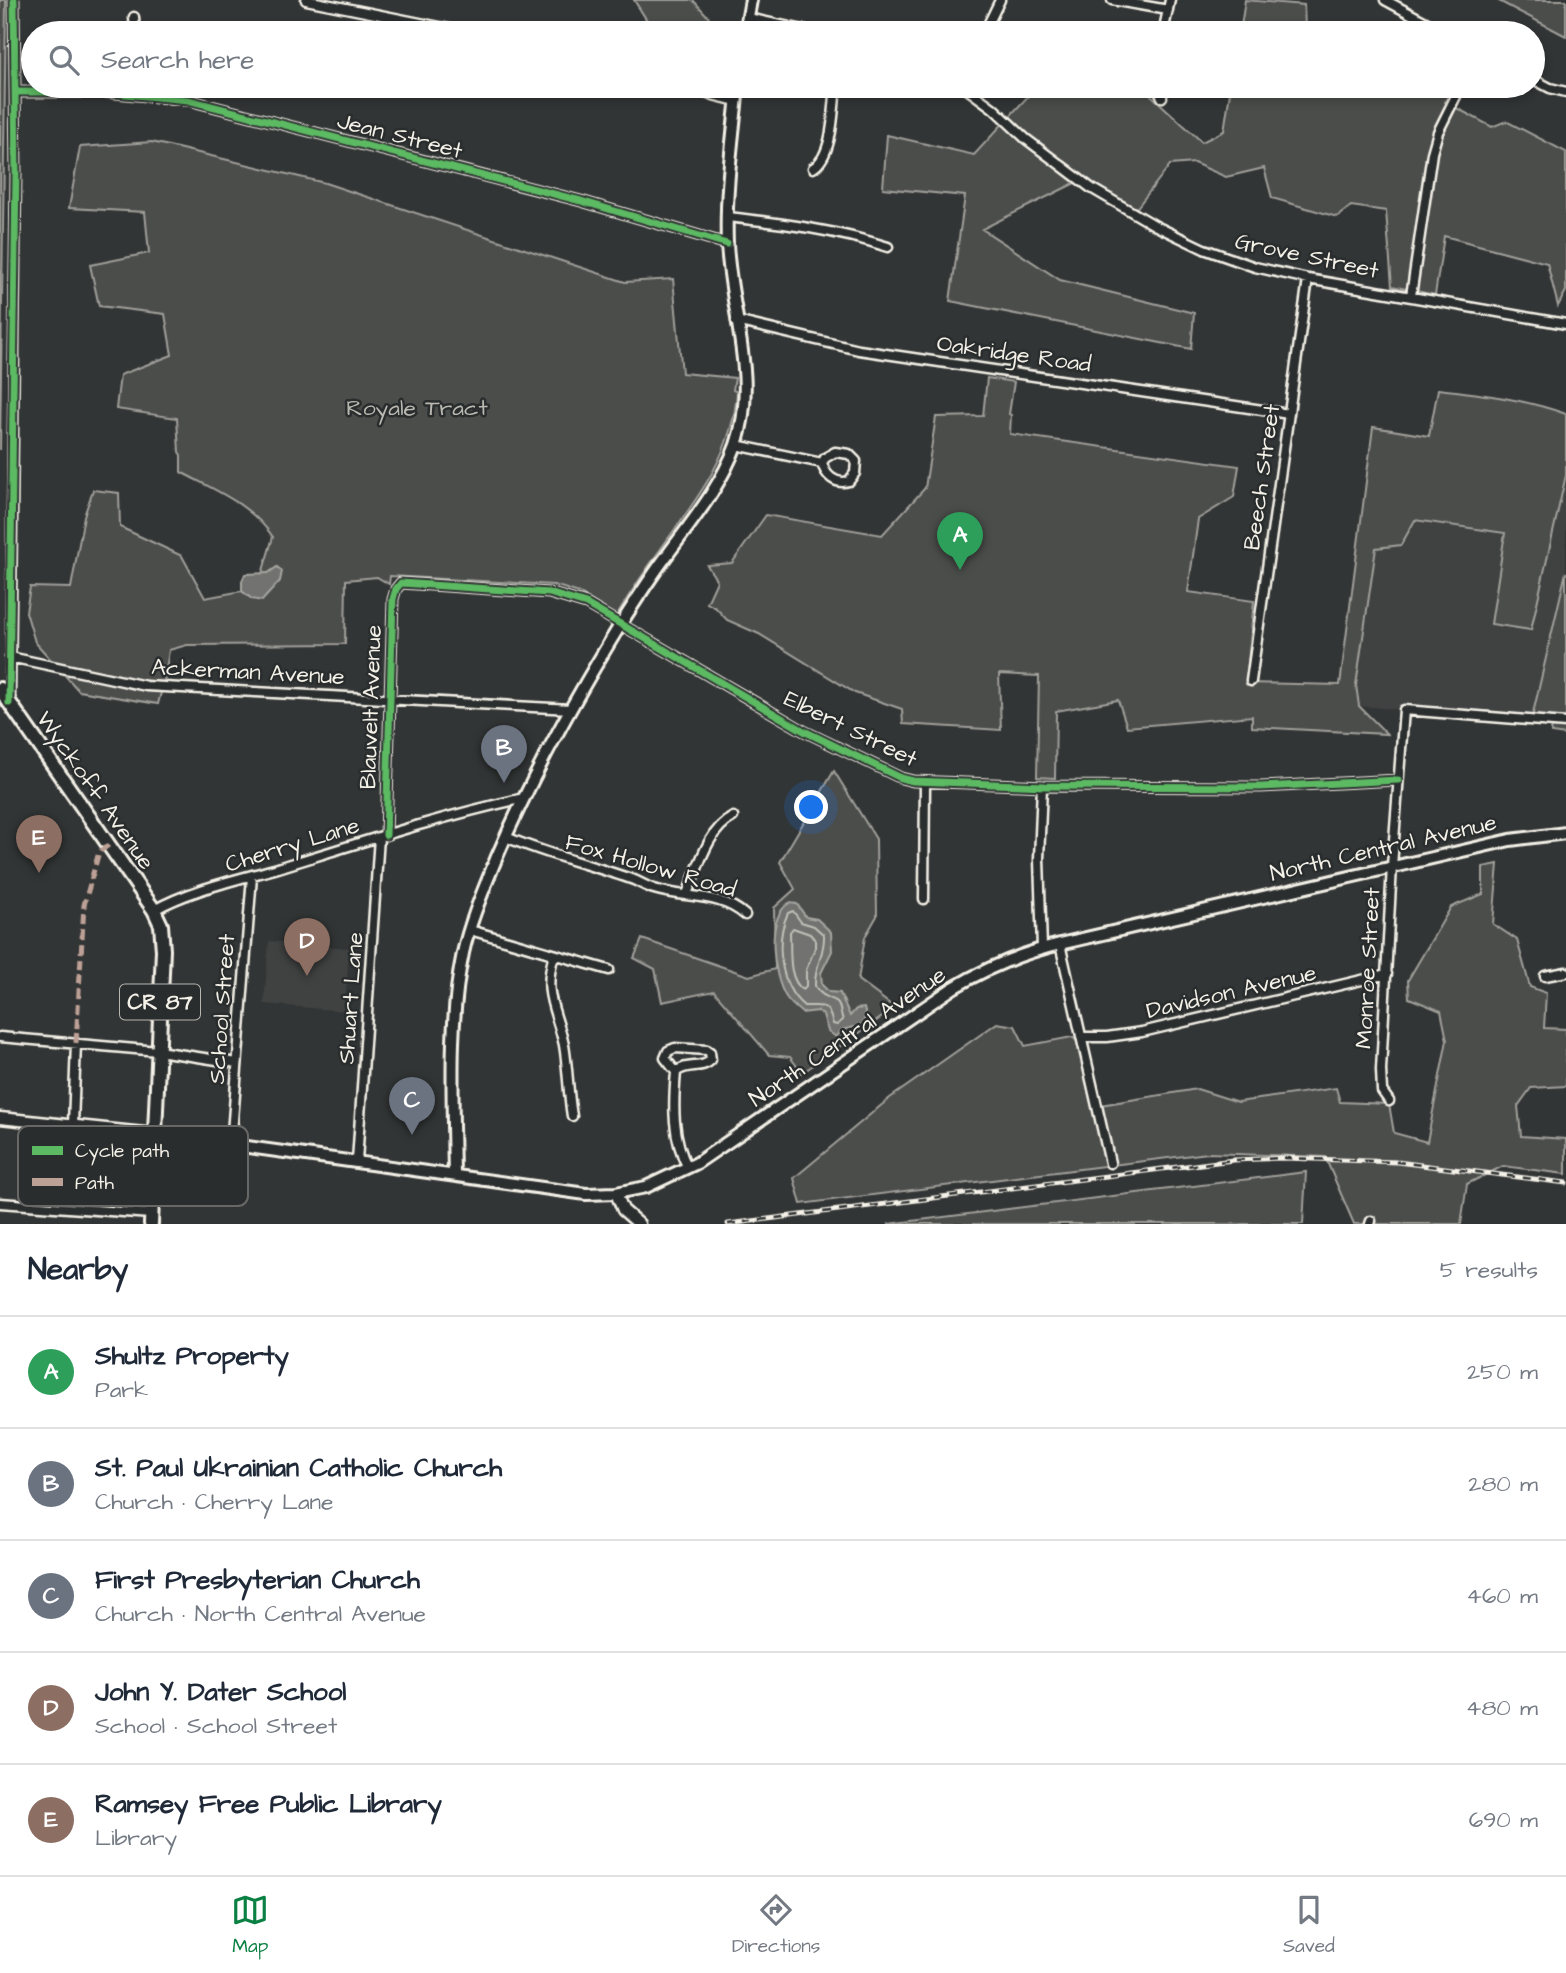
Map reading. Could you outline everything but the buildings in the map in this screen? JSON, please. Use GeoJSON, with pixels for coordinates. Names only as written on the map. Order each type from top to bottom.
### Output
{"type":"FeatureCollection","features":[{"type":"Feature","properties":{"kind":"main road"},"geometry":{"type":"LineString","coordinates":[[747,21],[751,0]]}},
{"type":"Feature","properties":{"kind":"main road"},"geometry":{"type":"LineString","coordinates":[[454,1175],[456,1016],[463,952],[470,930],[506,837],[571,709],[621,623],[720,480],[736,444],[745,395],[743,355],[727,244],[727,217],[729,169],[737,98]]}},
{"type":"Feature","properties":{"kind":"main road","name":"Wyckoff Avenue"},"geometry":{"type":"LineString","coordinates":[[0,688],[156,913]]}},
{"type":"Feature","properties":{"kind":"main road","name":"North Central Avenue"},"geometry":{"type":"LineString","coordinates":[[248,1148],[586,1194],[617,1193],[659,1183],[688,1168],[953,988],[986,970],[1042,948],[1510,839],[1566,833]]}},
{"type":"Feature","properties":{"kind":"main road","name":"CR 87"},"geometry":{"type":"LineString","coordinates":[[155,1126],[163,936],[156,913]]}},
{"type":"Feature","properties":{"kind":"street"},"geometry":{"type":"LineString","coordinates":[[9,702],[17,92],[15,0]]}},
{"type":"Feature","properties":{"kind":"street"},"geometry":{"type":"LineString","coordinates":[[306,0],[410,21]]}},
{"type":"Feature","properties":{"kind":"street"},"geometry":{"type":"LineString","coordinates":[[990,21],[1000,0]]}},
{"type":"Feature","properties":{"kind":"street"},"geometry":{"type":"LineString","coordinates":[[1112,0],[1168,10]]}},
{"type":"Feature","properties":{"kind":"street"},"geometry":{"type":"LineString","coordinates":[[1166,21],[1170,0]]}},
{"type":"Feature","properties":{"kind":"street"},"geometry":{"type":"LineString","coordinates":[[1385,0],[1424,21]]}},
{"type":"Feature","properties":{"kind":"street"},"geometry":{"type":"LineString","coordinates":[[134,17],[134,21]]}},
{"type":"Feature","properties":{"kind":"street"},"geometry":{"type":"LineString","coordinates":[[748,18],[762,21]]}},
{"type":"Feature","properties":{"kind":"street"},"geometry":{"type":"LineString","coordinates":[[1545,85],[1566,92]]}},
{"type":"Feature","properties":{"kind":"street","name":"Jean Street"},"geometry":{"type":"LineString","coordinates":[[17,92],[21,92]]}},
{"type":"Feature","properties":{"kind":"street","name":"Jean Street"},"geometry":{"type":"LineString","coordinates":[[175,98],[217,106],[581,201],[727,244]]}},
{"type":"Feature","properties":{"kind":"street"},"geometry":{"type":"LineString","coordinates":[[722,98],[737,102]]}},
{"type":"Feature","properties":{"kind":"street"},"geometry":{"type":"LineString","coordinates":[[813,168],[820,164],[828,147],[834,98]]}},
{"type":"Feature","properties":{"kind":"street","name":"Grove Street"},"geometry":{"type":"LineString","coordinates":[[979,98],[1062,168],[1144,220],[1229,259],[1308,279],[1566,324]]}},
{"type":"Feature","properties":{"kind":"street"},"geometry":{"type":"LineString","coordinates":[[1411,296],[1432,153],[1438,132],[1455,98]]}},
{"type":"Feature","properties":{"kind":"street"},"geometry":{"type":"LineString","coordinates":[[727,217],[784,223],[888,247]]}},
{"type":"Feature","properties":{"kind":"street","name":"Beech Street"},"geometry":{"type":"LineString","coordinates":[[1251,681],[1308,279]]}},
{"type":"Feature","properties":{"kind":"street","name":"Oakridge Road"},"geometry":{"type":"LineString","coordinates":[[736,321],[859,350],[1289,414]]}},
{"type":"Feature","properties":{"kind":"street"},"geometry":{"type":"LineString","coordinates":[[736,444],[822,463]]}},
{"type":"Feature","properties":{"kind":"street"},"geometry":{"type":"LineString","coordinates":[[842,452],[853,457],[857,466],[849,481],[839,482],[827,474],[822,463],[830,454],[842,452]]}},
{"type":"Feature","properties":{"kind":"street","name":"Elbert Street"},"geometry":{"type":"LineString","coordinates":[[401,583],[549,593],[586,604],[804,731],[901,778],[925,782],[1042,786],[1299,786],[1398,780]]}},
{"type":"Feature","properties":{"kind":"street","name":"Blauvelt Avenue"},"geometry":{"type":"LineString","coordinates":[[382,836],[393,599],[401,583]]}},
{"type":"Feature","properties":{"kind":"street","name":"Ackerman Avenue"},"geometry":{"type":"LineString","coordinates":[[10,657],[146,686],[571,709]]}},
{"type":"Feature","properties":{"kind":"street","name":"Monroe Street"},"geometry":{"type":"LineString","coordinates":[[1389,1101],[1382,1091],[1381,1070],[1404,710],[1566,723]]}},
{"type":"Feature","properties":{"kind":"street"},"geometry":{"type":"LineString","coordinates":[[924,899],[925,782]]}},
{"type":"Feature","properties":{"kind":"street"},"geometry":{"type":"LineString","coordinates":[[1042,786],[1039,859],[1042,948]]}},
{"type":"Feature","properties":{"kind":"street","name":"Cherry Lane"},"geometry":{"type":"LineString","coordinates":[[156,913],[164,904],[252,876],[382,836],[524,798]]}},
{"type":"Feature","properties":{"kind":"street"},"geometry":{"type":"LineString","coordinates":[[687,894],[716,831],[724,821],[733,817]]}},
{"type":"Feature","properties":{"kind":"street","name":"Shuart Lane"},"geometry":{"type":"LineString","coordinates":[[357,1161],[382,836]]}},
{"type":"Feature","properties":{"kind":"street","name":"Fox Hollow Road"},"geometry":{"type":"LineString","coordinates":[[506,837],[542,853],[653,889],[724,901],[746,915]]}},
{"type":"Feature","properties":{"kind":"street","name":"School Street"},"geometry":{"type":"LineString","coordinates":[[232,1126],[252,876]]}},
{"type":"Feature","properties":{"kind":"street"},"geometry":{"type":"LineString","coordinates":[[470,930],[609,970]]}},
{"type":"Feature","properties":{"kind":"street"},"geometry":{"type":"LineString","coordinates":[[1060,944],[1110,1163]]}},
{"type":"Feature","properties":{"kind":"street"},"geometry":{"type":"LineString","coordinates":[[554,955],[548,979],[548,993],[564,1046],[572,1116]]}},
{"type":"Feature","properties":{"kind":"street"},"geometry":{"type":"LineString","coordinates":[[1545,976],[1566,972]]}},
{"type":"Feature","properties":{"kind":"street","name":"Davidson Avenue"},"geometry":{"type":"LineString","coordinates":[[1082,1037],[1142,1032],[1387,974]]}},
{"type":"Feature","properties":{"kind":"street"},"geometry":{"type":"LineString","coordinates":[[0,1037],[158,1051],[237,1063]]}},
{"type":"Feature","properties":{"kind":"street"},"geometry":{"type":"LineString","coordinates":[[73,1125],[76,1044]]}},
{"type":"Feature","properties":{"kind":"street"},"geometry":{"type":"LineString","coordinates":[[676,1072],[684,1066],[709,1064],[710,1052],[675,1048],[668,1051],[664,1058],[676,1072],[676,1138],[688,1168]]}},
{"type":"Feature","properties":{"kind":"street"},"geometry":{"type":"LineString","coordinates":[[0,1118],[82,1126]]}},
{"type":"Feature","properties":{"kind":"street"},"geometry":{"type":"LineString","coordinates":[[617,1193],[623,1210],[639,1224]]}},
{"type":"Feature","properties":{"kind":"street"},"geometry":{"type":"LineString","coordinates":[[0,1203],[18,1205]]}},
{"type":"Feature","properties":{"kind":"street"},"geometry":{"type":"LineString","coordinates":[[27,1206],[151,1219]]}},
{"type":"Feature","properties":{"kind":"shaded area"},"geometry":{"type":"Polygon","coordinates":[[[1438,389],[1496,396],[1541,405],[1566,414],[1566,572],[1531,720],[1359,706],[1356,685],[1376,548],[1415,520],[1438,389]]]}},
{"type":"Feature","properties":{"kind":"shaded area"},"geometry":{"type":"Polygon","coordinates":[[[269,941],[349,948],[345,1011],[264,1004],[269,941]]]}},
{"type":"Feature","properties":{"kind":"green space"},"geometry":{"type":"Polygon","coordinates":[[[0,0],[6,0],[0,450],[0,0]]]}},
{"type":"Feature","properties":{"kind":"green space"},"geometry":{"type":"Polygon","coordinates":[[[634,0],[693,0],[712,21],[647,21],[634,0]]]}},
{"type":"Feature","properties":{"kind":"green space"},"geometry":{"type":"Polygon","coordinates":[[[1245,0],[1304,5],[1305,21],[1242,21],[1245,0]]]}},
{"type":"Feature","properties":{"kind":"green space"},"geometry":{"type":"Polygon","coordinates":[[[1497,0],[1566,0],[1566,36],[1545,25],[1545,21],[1537,21],[1497,0]]]}},
{"type":"Feature","properties":{"kind":"green space"},"geometry":{"type":"Polygon","coordinates":[[[1026,98],[1154,98],[1202,142],[1224,131],[1229,98],[1447,98],[1445,102],[1492,127],[1506,121],[1566,152],[1566,291],[1558,306],[1547,263],[1444,236],[1435,295],[1392,286],[1386,211],[1351,206],[1337,217],[1272,198],[1264,168],[1226,177],[1194,163],[1170,165],[1132,214],[1079,181],[982,229],[1060,280],[1194,313],[1191,349],[950,301],[965,196],[883,188],[887,135],[974,155],[1026,98]]]}},
{"type":"Feature","properties":{"kind":"green space","name":"Royale Tract"},"geometry":{"type":"Polygon","coordinates":[[[152,142],[325,183],[625,282],[673,279],[682,373],[735,378],[733,390],[737,392],[734,413],[722,453],[703,489],[616,616],[579,593],[554,585],[390,576],[389,584],[377,577],[346,580],[345,644],[187,645],[169,650],[158,704],[79,691],[35,642],[26,612],[30,587],[71,588],[84,516],[93,490],[119,493],[120,527],[182,556],[205,598],[242,591],[252,599],[268,573],[262,574],[273,537],[264,525],[243,507],[181,472],[177,418],[116,409],[120,375],[172,355],[165,314],[99,306],[90,265],[149,253],[145,212],[69,208],[80,147],[152,142]]]}},
{"type":"Feature","properties":{"kind":"green space"},"geometry":{"type":"Polygon","coordinates":[[[987,378],[1014,382],[1009,414],[1010,434],[1239,466],[1234,497],[1198,519],[1188,592],[1254,601],[1246,683],[1340,685],[1373,427],[1429,436],[1438,389],[1519,401],[1566,414],[1566,475],[1531,630],[1491,624],[1505,533],[1415,520],[1401,545],[1376,548],[1356,685],[1359,706],[1387,734],[1252,727],[1252,716],[1127,727],[1118,700],[1056,711],[1055,778],[1037,777],[1039,676],[999,674],[1001,730],[903,724],[902,709],[855,693],[759,634],[727,620],[707,603],[717,581],[707,565],[732,563],[766,515],[882,535],[925,488],[936,417],[983,416],[987,378]]]}},
{"type":"Feature","properties":{"kind":"green space"},"geometry":{"type":"Polygon","coordinates":[[[1566,572],[1566,735],[1551,733],[1552,725],[1531,722],[1566,572]]]}},
{"type":"Feature","properties":{"kind":"green space"},"geometry":{"type":"Polygon","coordinates":[[[834,771],[876,839],[877,916],[865,937],[858,980],[895,1008],[802,1073],[790,1057],[769,1055],[714,991],[662,1002],[655,969],[634,958],[642,939],[749,976],[775,969],[774,908],[795,889],[780,862],[834,771]]]}},
{"type":"Feature","properties":{"kind":"green space"},"geometry":{"type":"Polygon","coordinates":[[[1498,864],[1493,924],[1517,940],[1530,987],[1546,993],[1544,1028],[1566,1029],[1566,1086],[1531,1088],[1518,1106],[1521,1136],[1566,1139],[1566,1174],[1503,1166],[1467,1184],[1461,1224],[1354,1224],[1325,1157],[1208,1153],[801,1204],[794,1178],[890,1098],[997,1023],[1015,1026],[1025,1046],[1072,1037],[1086,1048],[1100,1105],[1197,1089],[1238,1102],[1336,1088],[1340,1102],[1389,1104],[1394,1133],[1427,1142],[1447,1040],[1441,1011],[1409,998],[1408,980],[1451,907],[1483,894],[1483,867],[1498,864]]]}},
{"type":"Feature","properties":{"kind":"green space"},"geometry":{"type":"Polygon","coordinates":[[[1306,1172],[1303,1224],[888,1224],[1306,1172]]]}},
{"type":"Feature","properties":{"kind":"water"},"geometry":{"type":"Polygon","coordinates":[[[277,567],[282,571],[280,581],[262,601],[252,599],[242,591],[245,574],[268,573],[277,567]]]}},
{"type":"Feature","properties":{"kind":"water"},"geometry":{"type":"Polygon","coordinates":[[[789,903],[797,904],[806,917],[817,919],[831,932],[832,951],[821,973],[822,985],[829,992],[840,993],[850,1016],[856,1009],[864,1008],[866,1016],[862,1025],[842,1030],[836,1037],[828,1031],[823,1015],[818,1011],[802,1013],[786,997],[775,962],[774,934],[781,911],[789,903]]]}},
{"type":"Feature","properties":{"kind":"railway"},"geometry":{"type":"LineString","coordinates":[[728,1224],[1233,1160],[1284,1158],[1397,1162],[1566,1183]]}},
{"type":"Feature","properties":{"kind":"marked path"},"geometry":{"type":"LineString","coordinates":[[76,1043],[84,905],[99,852],[109,845]]}},
{"type":"Feature","properties":{"kind":"cycle path"},"geometry":{"type":"LineString","coordinates":[[9,703],[16,173],[14,0]]}},
{"type":"Feature","properties":{"kind":"cycle path"},"geometry":{"type":"LineString","coordinates":[[167,98],[188,100],[581,201],[727,244]]}},
{"type":"Feature","properties":{"kind":"cycle path"},"geometry":{"type":"LineString","coordinates":[[386,835],[393,599],[401,583],[549,593],[586,604],[804,731],[901,778],[913,781],[1045,786],[1261,787],[1398,780]]}},
{"type":"Feature","properties":{"kind":"place","name":"Shultz Property"},"geometry":{"type":"Point","coordinates":[960,570]}},
{"type":"Feature","properties":{"kind":"place","name":"St. Paul Ukrainian Catholic Church"},"geometry":{"type":"Point","coordinates":[504,783]}},
{"type":"Feature","properties":{"kind":"place","name":"Ramsey Free Public Library"},"geometry":{"type":"Point","coordinates":[39,873]}},
{"type":"Feature","properties":{"kind":"place","name":"John Y. Dater School"},"geometry":{"type":"Point","coordinates":[307,976]}},
{"type":"Feature","properties":{"kind":"place","name":"First Presbyterian Church"},"geometry":{"type":"Point","coordinates":[412,1135]}}]}
